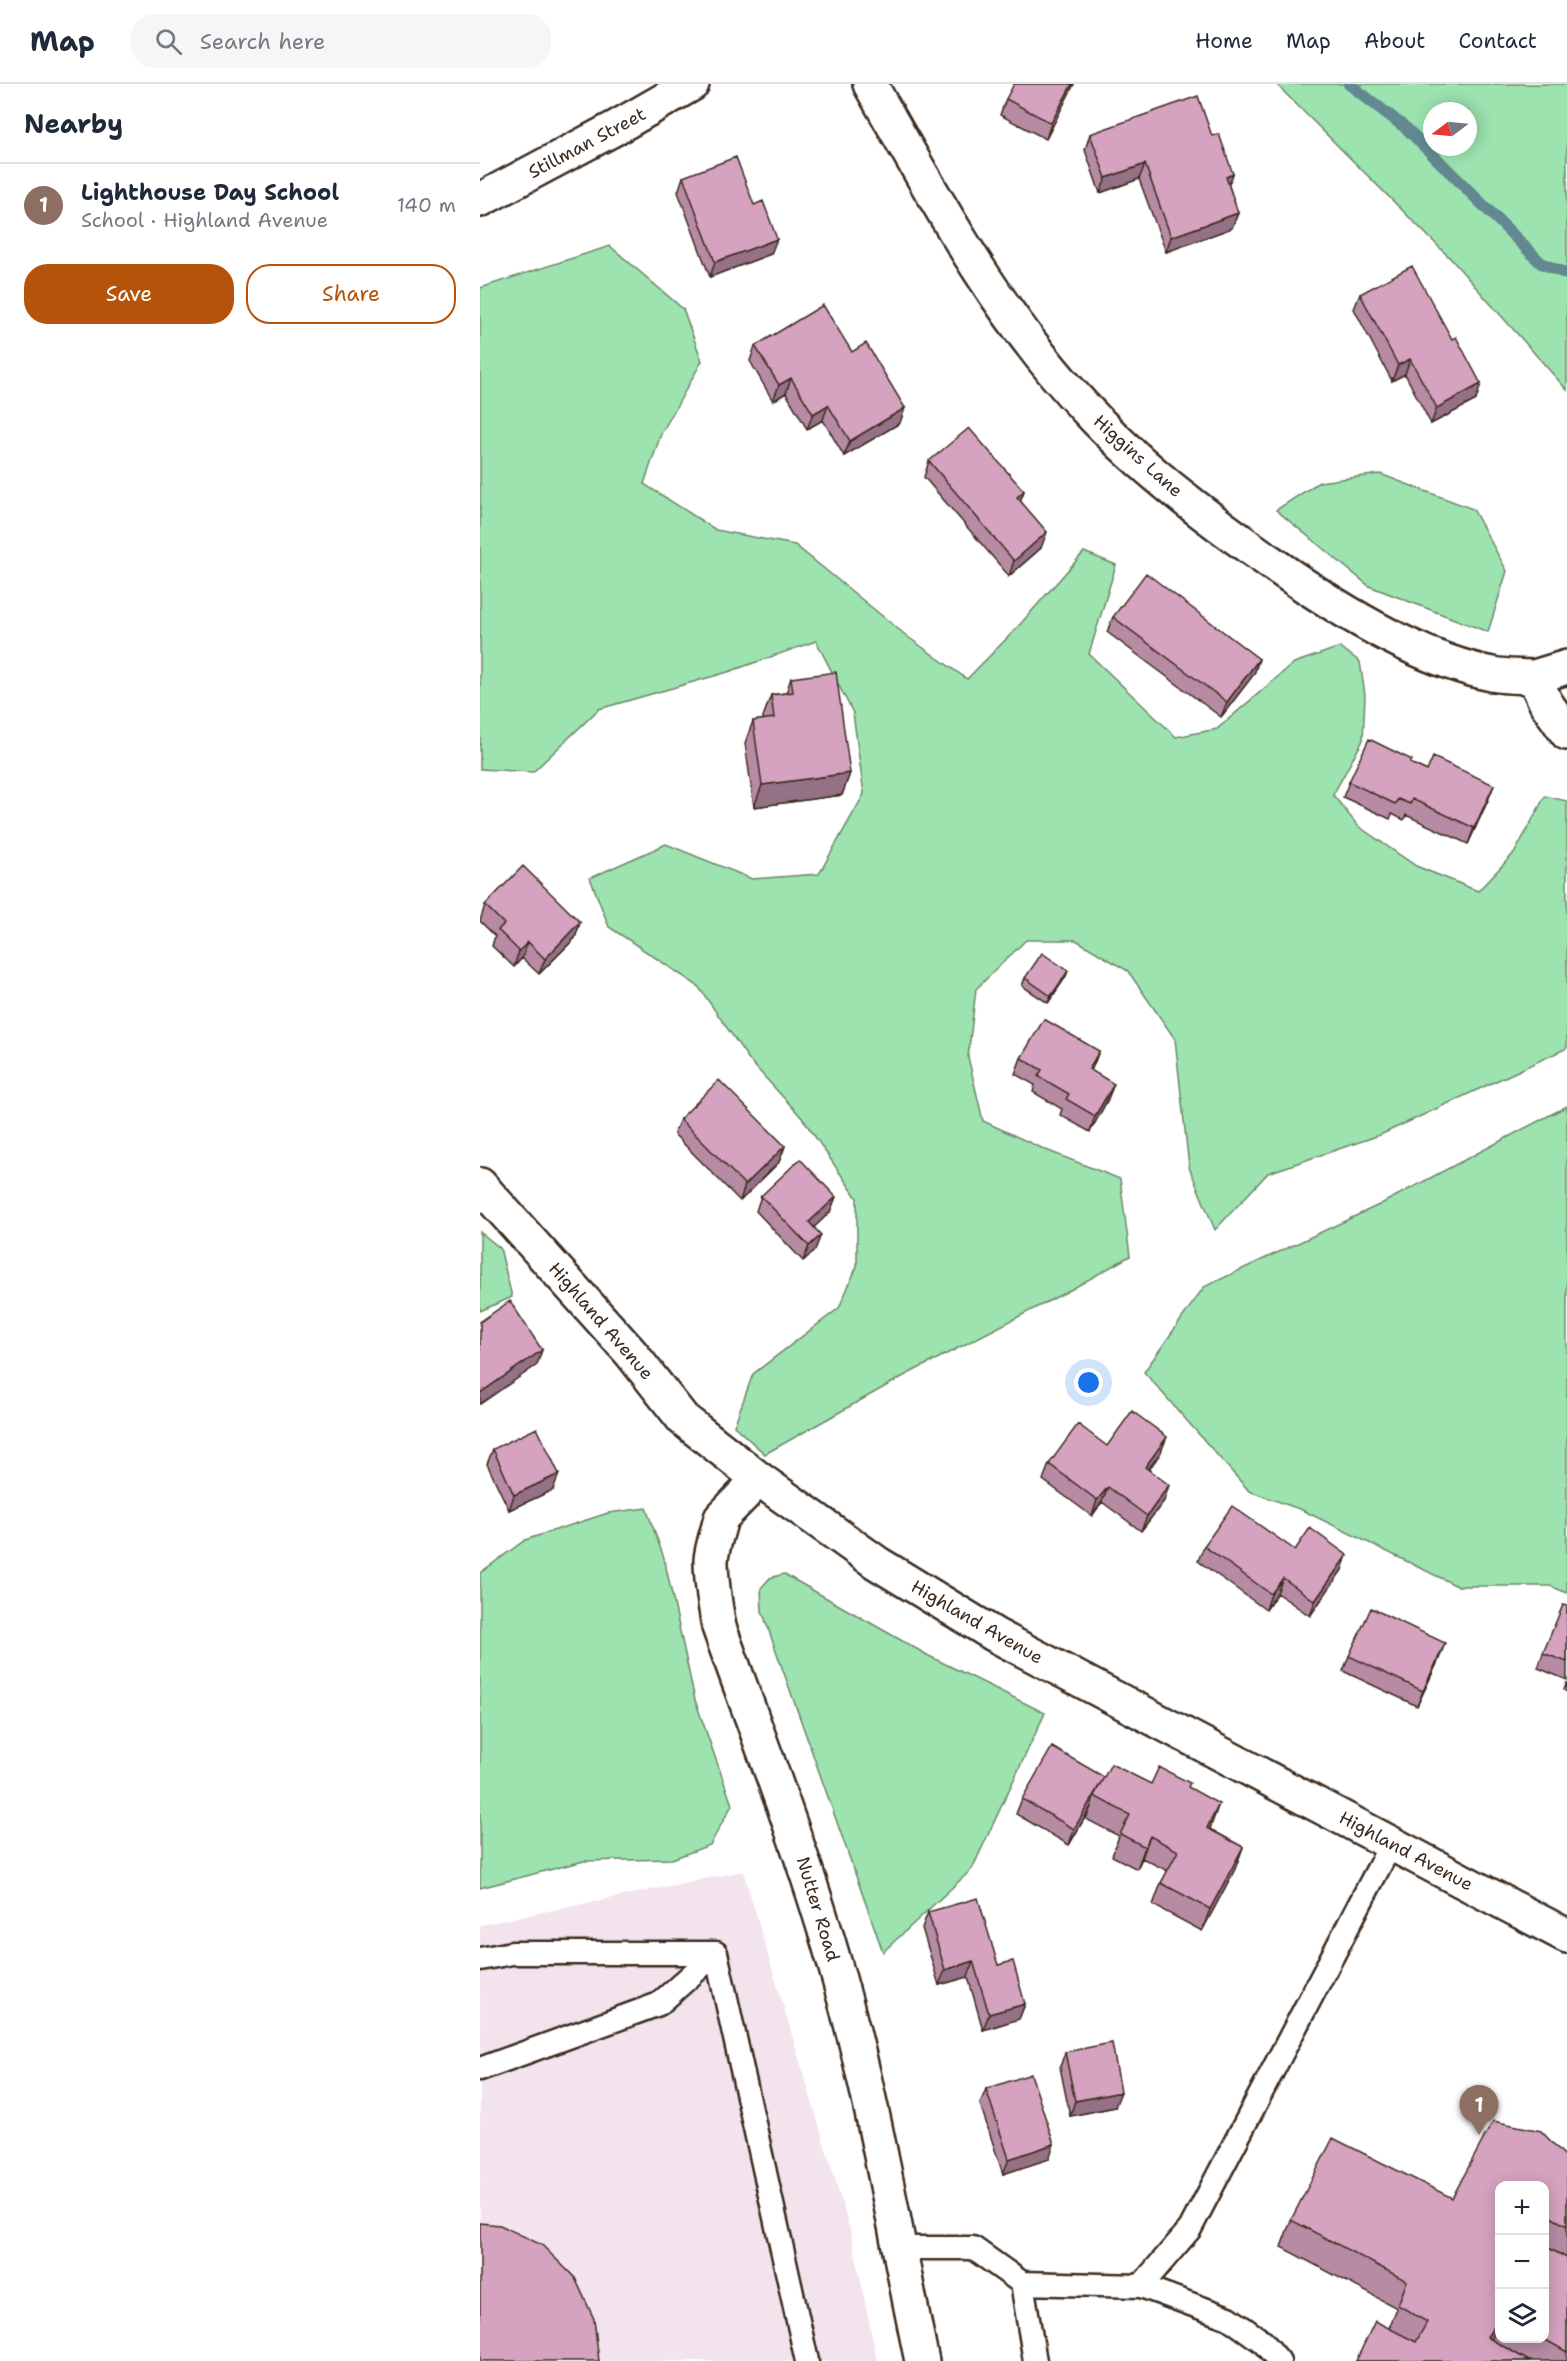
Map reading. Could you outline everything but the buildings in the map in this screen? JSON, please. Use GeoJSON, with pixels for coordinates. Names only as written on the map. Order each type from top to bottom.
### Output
{"type":"FeatureCollection","features":[{"type":"Feature","properties":{"kind":"street","name":"Stillman Street"},"geometry":{"type":"LineString","coordinates":[[480,200],[617,128],[692,84]]}},
{"type":"Feature","properties":{"kind":"street","name":"Higgins Lane"},"geometry":{"type":"LineString","coordinates":[[870,84],[961,243],[1000,302],[1065,386],[1140,462],[1226,531],[1318,595],[1418,650],[1454,664],[1494,674],[1534,677],[1567,667]]}},
{"type":"Feature","properties":{"kind":"street"},"geometry":{"type":"LineString","coordinates":[[1534,677],[1546,703],[1567,733]]}},
{"type":"Feature","properties":{"kind":"street","name":"Highland Avenue"},"geometry":{"type":"LineString","coordinates":[[480,1185],[631,1353],[683,1419],[759,1479],[877,1563],[995,1635],[1567,1936]]}},
{"type":"Feature","properties":{"kind":"street","name":"Nutter Road"},"geometry":{"type":"LineString","coordinates":[[759,1479],[721,1518],[711,1559],[717,1619],[802,1857],[840,1980],[872,2109],[922,2361]]}},
{"type":"Feature","properties":{"kind":"lane"},"geometry":{"type":"LineString","coordinates":[[1141,2286],[1190,2229],[1391,1844]]}},
{"type":"Feature","properties":{"kind":"lane"},"geometry":{"type":"LineString","coordinates":[[480,1959],[512,1953],[716,1953]]}},
{"type":"Feature","properties":{"kind":"lane"},"geometry":{"type":"LineString","coordinates":[[480,2069],[659,2004],[716,1953]]}},
{"type":"Feature","properties":{"kind":"lane"},"geometry":{"type":"LineString","coordinates":[[716,1953],[807,2361]]}},
{"type":"Feature","properties":{"kind":"lane"},"geometry":{"type":"LineString","coordinates":[[898,2248],[973,2248],[1022,2283],[1141,2286],[1229,2318],[1263,2342],[1279,2361]]}},
{"type":"Feature","properties":{"kind":"lane"},"geometry":{"type":"LineString","coordinates":[[1022,2283],[1035,2361]]}},
{"type":"Feature","properties":{"kind":"shaded area"},"geometry":{"type":"Polygon","coordinates":[[[743,1871],[851,2233],[877,2361],[480,2361],[480,1925],[743,1871]]]}},
{"type":"Feature","properties":{"kind":"green space"},"geometry":{"type":"Polygon","coordinates":[[[1276,84],[1567,84],[1567,390],[1450,258],[1276,84]]]}},
{"type":"Feature","properties":{"kind":"green space"},"geometry":{"type":"Polygon","coordinates":[[[610,246],[683,309],[702,361],[661,434],[644,484],[716,530],[795,545],[908,637],[967,679],[1015,630],[1084,552],[1116,565],[1089,654],[1176,737],[1217,729],[1294,663],[1340,647],[1360,662],[1365,695],[1363,740],[1333,795],[1358,826],[1416,866],[1478,891],[1515,852],[1545,796],[1567,801],[1567,1048],[1380,1135],[1268,1173],[1215,1230],[1189,1167],[1175,1039],[1128,971],[1076,940],[1026,940],[976,989],[968,1057],[983,1121],[1046,1150],[1120,1179],[1130,1256],[1072,1289],[902,1377],[765,1454],[734,1426],[753,1374],[839,1308],[857,1266],[857,1198],[803,1119],[750,1061],[698,986],[609,927],[590,878],[666,844],[752,879],[819,874],[864,794],[853,713],[816,641],[728,672],[599,709],[533,772],[480,769],[480,288],[610,246]]]}},
{"type":"Feature","properties":{"kind":"green space"},"geometry":{"type":"Polygon","coordinates":[[[1380,474],[1473,509],[1507,571],[1488,632],[1369,586],[1276,510],[1319,482],[1380,474]]]}},
{"type":"Feature","properties":{"kind":"green space"},"geometry":{"type":"Polygon","coordinates":[[[1567,1106],[1567,1593],[1550,1586],[1457,1586],[1302,1510],[1249,1491],[1144,1372],[1204,1287],[1379,1205],[1567,1106]]]}},
{"type":"Feature","properties":{"kind":"green space"},"geometry":{"type":"Polygon","coordinates":[[[480,1232],[500,1248],[512,1297],[480,1311],[480,1232]]]}},
{"type":"Feature","properties":{"kind":"green space"},"geometry":{"type":"Polygon","coordinates":[[[646,1508],[664,1558],[695,1700],[732,1805],[710,1845],[672,1859],[584,1861],[480,1888],[480,1573],[525,1540],[608,1513],[646,1508]]]}},
{"type":"Feature","properties":{"kind":"green space"},"geometry":{"type":"Polygon","coordinates":[[[784,1574],[929,1656],[1045,1713],[972,1869],[883,1952],[762,1611],[761,1588],[770,1578],[784,1574]]]}},
{"type":"Feature","properties":{"kind":"waterway"},"geometry":{"type":"LineString","coordinates":[[1349,84],[1407,129],[1541,263],[1567,274]]}},
{"type":"Feature","properties":{"kind":"place","name":"Lighthouse Day School"},"geometry":{"type":"Point","coordinates":[1479,2135]}}]}
